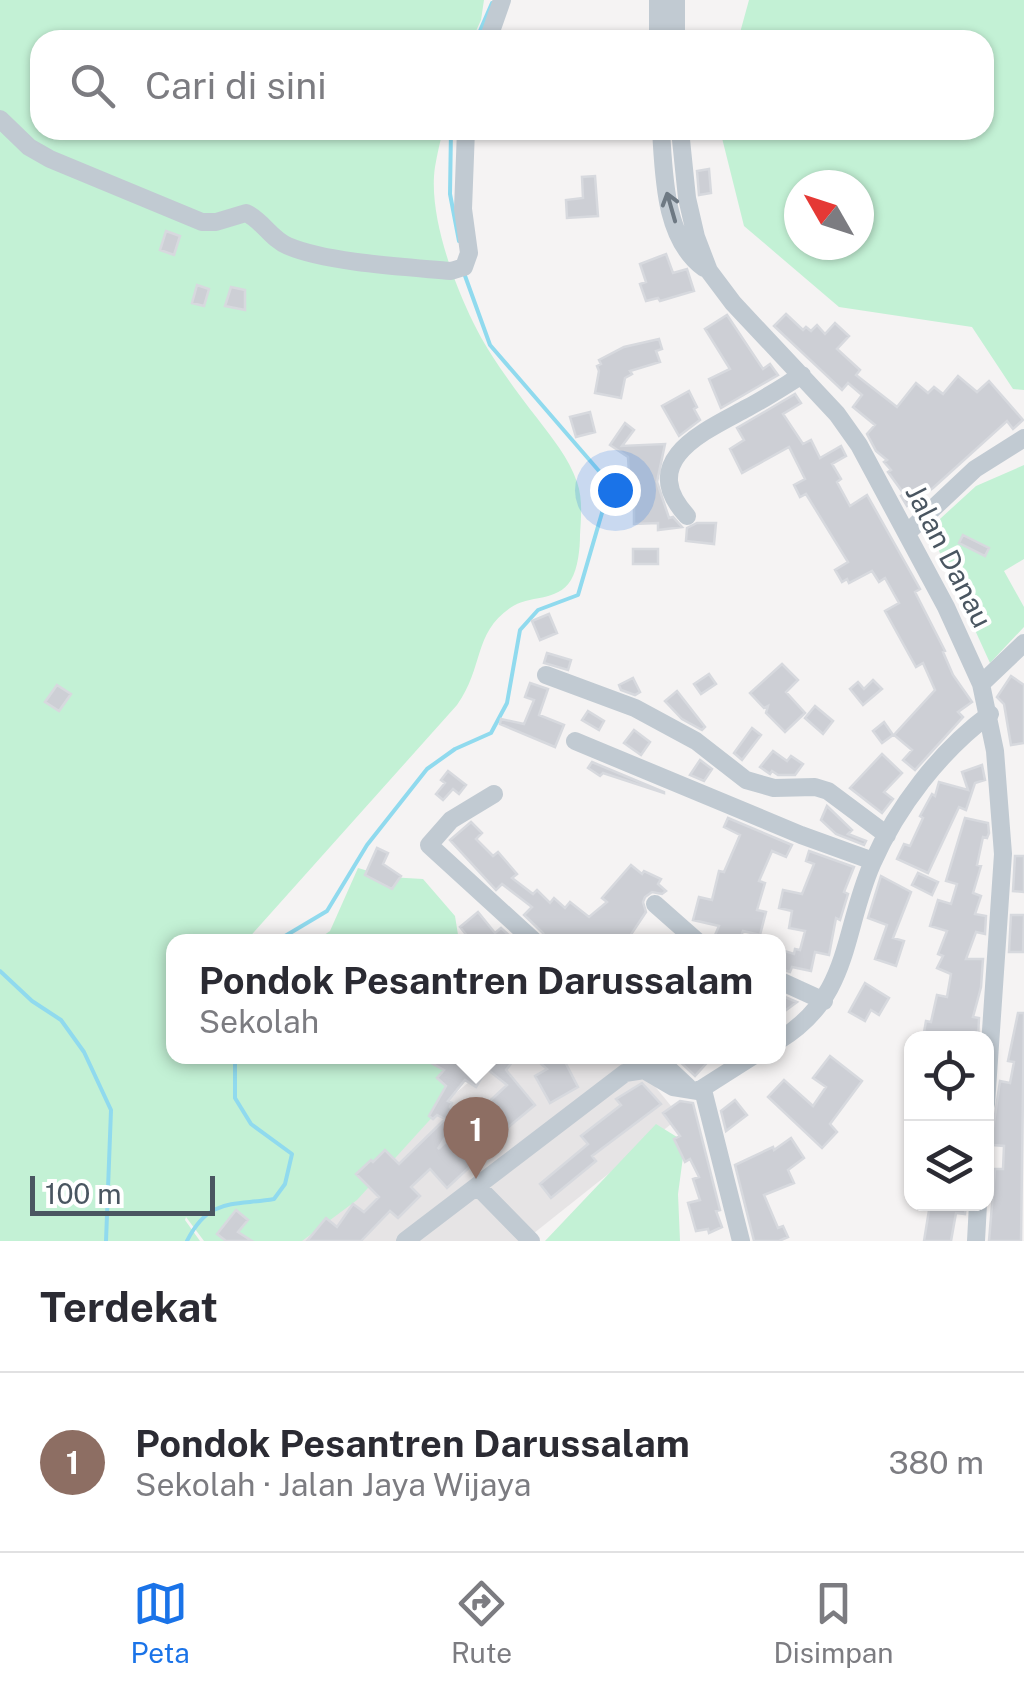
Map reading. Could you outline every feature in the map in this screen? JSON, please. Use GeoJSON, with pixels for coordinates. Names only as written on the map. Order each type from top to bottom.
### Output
{"type":"FeatureCollection","features":[{"type":"Feature","properties":{"kind":"street"},"geometry":{"type":"LineString","coordinates":[[492,30],[502,0]]}},
{"type":"Feature","properties":{"kind":"street"},"geometry":{"type":"LineString","coordinates":[[658,0],[658,30]]}},
{"type":"Feature","properties":{"kind":"street"},"geometry":{"type":"LineString","coordinates":[[676,0],[676,30]]}},
{"type":"Feature","properties":{"kind":"street"},"geometry":{"type":"LineString","coordinates":[[0,119],[29,147],[50,159],[202,222],[216,222],[246,212],[278,241],[292,248],[451,271],[464,266],[468,258],[463,208],[466,140]]}},
{"type":"Feature","properties":{"kind":"street","name":"Jalan Danau"},"geometry":{"type":"LineString","coordinates":[[662,140],[664,183],[680,240],[692,260],[709,271]]}},
{"type":"Feature","properties":{"kind":"street","name":"Jalan Danau"},"geometry":{"type":"LineString","coordinates":[[681,140],[692,218],[709,271],[858,444],[907,533],[981,684],[990,714],[1004,854],[991,1031]]}},
{"type":"Feature","properties":{"kind":"street"},"geometry":{"type":"LineString","coordinates":[[687,516],[670,489],[669,474],[679,452],[709,428],[802,375]]}},
{"type":"Feature","properties":{"kind":"street"},"geometry":{"type":"LineString","coordinates":[[907,533],[975,469],[1024,438]]}},
{"type":"Feature","properties":{"kind":"street"},"geometry":{"type":"LineString","coordinates":[[981,684],[1024,643]]}},
{"type":"Feature","properties":{"kind":"street"},"geometry":{"type":"LineString","coordinates":[[546,675],[635,708],[696,741],[746,780],[774,788],[815,787],[828,791],[887,835]]}},
{"type":"Feature","properties":{"kind":"street"},"geometry":{"type":"LineString","coordinates":[[786,1036],[824,1002],[835,980],[873,861],[887,835],[946,753],[990,714]]}},
{"type":"Feature","properties":{"kind":"street"},"geometry":{"type":"LineString","coordinates":[[575,740],[873,861]]}},
{"type":"Feature","properties":{"kind":"street"},"geometry":{"type":"LineString","coordinates":[[494,794],[451,820],[429,844],[524,934]]}},
{"type":"Feature","properties":{"kind":"street"},"geometry":{"type":"LineString","coordinates":[[655,904],[689,934]]}},
{"type":"Feature","properties":{"kind":"street"},"geometry":{"type":"LineString","coordinates":[[786,984],[824,1002]]}},
{"type":"Feature","properties":{"kind":"street"},"geometry":{"type":"LineString","coordinates":[[665,1064],[697,1090],[741,1241]]}},
{"type":"Feature","properties":{"kind":"street"},"geometry":{"type":"LineString","coordinates":[[405,1241],[625,1073],[644,1070],[673,1086],[697,1090],[740,1064]]}},
{"type":"Feature","properties":{"kind":"street"},"geometry":{"type":"LineString","coordinates":[[477,1186],[531,1241]]}},
{"type":"Feature","properties":{"kind":"street"},"geometry":{"type":"LineString","coordinates":[[976,1241],[978,1211]]}},
{"type":"Feature","properties":{"kind":"shaded area"},"geometry":{"type":"Polygon","coordinates":[[[491,1064],[637,1064],[680,1117],[524,1241],[273,1241],[491,1064]]]}},
{"type":"Feature","properties":{"kind":"green space"},"geometry":{"type":"Polygon","coordinates":[[[0,0],[484,0],[476,30],[30,30],[30,140],[441,140],[435,167],[435,205],[458,287],[487,347],[574,473],[581,508],[577,564],[565,587],[518,604],[498,618],[484,640],[457,705],[252,934],[166,934],[166,1064],[481,1064],[357,1200],[302,1241],[204,1241],[186,1217],[200,1241],[0,1241],[0,0]]]}},
{"type":"Feature","properties":{"kind":"green space"},"geometry":{"type":"Polygon","coordinates":[[[749,0],[1024,0],[1024,390],[1013,389],[972,327],[839,307],[744,226],[722,140],[994,140],[994,30],[741,30],[749,0]]]}},
{"type":"Feature","properties":{"kind":"green space"},"geometry":{"type":"Polygon","coordinates":[[[1024,465],[1024,559],[1004,571],[1024,607],[1024,627],[990,663],[929,529],[976,486],[1024,465]]]}},
{"type":"Feature","properties":{"kind":"green space"},"geometry":{"type":"Polygon","coordinates":[[[358,868],[389,877],[423,879],[455,916],[458,934],[326,934],[358,868]]]}},
{"type":"Feature","properties":{"kind":"green space"},"geometry":{"type":"Polygon","coordinates":[[[656,1124],[685,1142],[678,1194],[680,1241],[545,1241],[656,1124]]]}},
{"type":"Feature","properties":{"kind":"building"},"geometry":{"type":"Polygon","coordinates":[[[709,169],[711,193],[699,195],[697,171],[709,169]]]}},
{"type":"Feature","properties":{"kind":"building"},"geometry":{"type":"Polygon","coordinates":[[[595,176],[598,216],[567,218],[566,200],[583,198],[582,177],[595,176]]]}},
{"type":"Feature","properties":{"kind":"building"},"geometry":{"type":"Polygon","coordinates":[[[166,231],[180,236],[174,255],[160,250],[166,231]]]}},
{"type":"Feature","properties":{"kind":"building"},"geometry":{"type":"Polygon","coordinates":[[[666,254],[673,273],[687,269],[694,291],[646,301],[640,284],[646,282],[640,264],[666,254]]]}},
{"type":"Feature","properties":{"kind":"building"},"geometry":{"type":"Polygon","coordinates":[[[197,285],[209,289],[204,306],[192,303],[197,285]]]}},
{"type":"Feature","properties":{"kind":"building"},"geometry":{"type":"Polygon","coordinates":[[[231,287],[245,290],[245,310],[225,306],[231,287]]]}},
{"type":"Feature","properties":{"kind":"building"},"geometry":{"type":"Polygon","coordinates":[[[786,314],[803,330],[806,327],[811,331],[817,325],[825,334],[835,323],[849,336],[837,349],[860,370],[856,375],[897,407],[916,383],[928,393],[934,387],[943,394],[958,376],[977,392],[989,381],[1023,420],[1013,429],[1007,421],[933,488],[907,506],[901,496],[904,494],[888,472],[891,470],[884,462],[887,460],[876,451],[867,434],[875,425],[853,407],[862,395],[848,383],[842,390],[774,326],[786,314]]]}},
{"type":"Feature","properties":{"kind":"building"},"geometry":{"type":"Polygon","coordinates":[[[727,315],[763,369],[770,364],[778,375],[721,408],[709,379],[730,369],[705,329],[727,315]]]}},
{"type":"Feature","properties":{"kind":"building"},"geometry":{"type":"Polygon","coordinates":[[[659,339],[662,349],[656,351],[660,362],[630,371],[621,398],[595,393],[599,360],[624,347],[659,339]]]}},
{"type":"Feature","properties":{"kind":"building"},"geometry":{"type":"Polygon","coordinates":[[[689,391],[700,420],[679,436],[662,406],[689,391]]]}},
{"type":"Feature","properties":{"kind":"building"},"geometry":{"type":"Polygon","coordinates":[[[795,394],[801,403],[783,414],[803,444],[811,440],[820,458],[841,446],[846,456],[832,464],[841,479],[837,482],[850,506],[867,495],[920,589],[915,592],[953,675],[972,702],[958,712],[963,717],[915,770],[903,760],[912,750],[894,735],[935,690],[923,663],[916,667],[885,611],[899,603],[885,578],[879,582],[872,571],[849,583],[847,579],[842,582],[835,570],[848,562],[806,494],[800,497],[794,485],[805,479],[789,447],[742,473],[730,449],[744,440],[737,428],[795,394]]]}},
{"type":"Feature","properties":{"kind":"building"},"geometry":{"type":"Polygon","coordinates":[[[590,412],[595,432],[576,437],[570,417],[590,412]]]}},
{"type":"Feature","properties":{"kind":"building"},"geometry":{"type":"Polygon","coordinates":[[[625,423],[634,430],[622,446],[665,444],[657,482],[669,518],[673,517],[682,527],[658,530],[658,523],[634,524],[634,499],[623,500],[623,488],[630,488],[628,457],[610,445],[625,423]]]}},
{"type":"Feature","properties":{"kind":"building"},"geometry":{"type":"Polygon","coordinates":[[[697,523],[716,523],[714,544],[686,541],[687,528],[697,523]]]}},
{"type":"Feature","properties":{"kind":"building"},"geometry":{"type":"Polygon","coordinates":[[[963,535],[989,548],[985,556],[959,543],[963,535]]]}},
{"type":"Feature","properties":{"kind":"building"},"geometry":{"type":"Polygon","coordinates":[[[633,549],[658,549],[658,564],[633,564],[633,549]]]}},
{"type":"Feature","properties":{"kind":"building"},"geometry":{"type":"Polygon","coordinates":[[[549,614],[557,633],[540,640],[532,621],[549,614]]]}},
{"type":"Feature","properties":{"kind":"building"},"geometry":{"type":"Polygon","coordinates":[[[547,653],[571,660],[568,670],[544,663],[547,653]]]}},
{"type":"Feature","properties":{"kind":"building"},"geometry":{"type":"Polygon","coordinates":[[[782,664],[798,680],[786,692],[805,713],[785,732],[766,713],[768,706],[764,708],[750,693],[782,664]]]}},
{"type":"Feature","properties":{"kind":"building"},"geometry":{"type":"Polygon","coordinates":[[[709,674],[716,684],[701,694],[694,684],[709,674]]]}},
{"type":"Feature","properties":{"kind":"building"},"geometry":{"type":"Polygon","coordinates":[[[1011,676],[1024,685],[1024,743],[1011,745],[1004,704],[997,697],[1011,676]]]}},
{"type":"Feature","properties":{"kind":"building"},"geometry":{"type":"Polygon","coordinates":[[[633,678],[640,692],[635,695],[621,690],[619,685],[633,678]]]}},
{"type":"Feature","properties":{"kind":"building"},"geometry":{"type":"Polygon","coordinates":[[[873,680],[882,689],[863,705],[850,689],[858,682],[864,689],[873,680]]]}},
{"type":"Feature","properties":{"kind":"building"},"geometry":{"type":"Polygon","coordinates":[[[530,683],[548,689],[539,715],[564,725],[555,747],[500,724],[501,719],[524,724],[534,700],[525,697],[530,683]]]}},
{"type":"Feature","properties":{"kind":"building"},"geometry":{"type":"Polygon","coordinates":[[[57,685],[71,694],[59,711],[45,702],[57,685]]]}},
{"type":"Feature","properties":{"kind":"building"},"geometry":{"type":"Polygon","coordinates":[[[677,691],[705,727],[702,730],[682,719],[665,701],[677,691]]]}},
{"type":"Feature","properties":{"kind":"building"},"geometry":{"type":"Polygon","coordinates":[[[815,706],[833,721],[823,734],[805,718],[815,706]]]}},
{"type":"Feature","properties":{"kind":"building"},"geometry":{"type":"Polygon","coordinates":[[[588,711],[604,721],[599,730],[582,720],[588,711]]]}},
{"type":"Feature","properties":{"kind":"building"},"geometry":{"type":"Polygon","coordinates":[[[884,722],[893,735],[882,743],[873,731],[884,722]]]}},
{"type":"Feature","properties":{"kind":"building"},"geometry":{"type":"Polygon","coordinates":[[[752,728],[761,735],[742,760],[734,753],[752,728]]]}},
{"type":"Feature","properties":{"kind":"building"},"geometry":{"type":"Polygon","coordinates":[[[634,730],[650,742],[641,755],[624,743],[634,730]]]}},
{"type":"Feature","properties":{"kind":"building"},"geometry":{"type":"Polygon","coordinates":[[[773,751],[787,761],[791,756],[803,764],[795,775],[772,771],[770,774],[760,767],[773,751]]]}},
{"type":"Feature","properties":{"kind":"building"},"geometry":{"type":"Polygon","coordinates":[[[882,754],[902,773],[884,792],[893,799],[882,813],[850,788],[882,754]]]}},
{"type":"Feature","properties":{"kind":"building"},"geometry":{"type":"Polygon","coordinates":[[[700,760],[712,769],[704,781],[690,775],[700,760]]]}},
{"type":"Feature","properties":{"kind":"building"},"geometry":{"type":"Polygon","coordinates":[[[592,762],[664,793],[603,773],[600,776],[588,768],[592,762]]]}},
{"type":"Feature","properties":{"kind":"building"},"geometry":{"type":"Polygon","coordinates":[[[982,765],[985,780],[975,783],[966,810],[959,807],[928,873],[897,859],[904,844],[910,846],[923,818],[920,816],[932,794],[935,796],[939,782],[968,790],[962,772],[982,765]]]}},
{"type":"Feature","properties":{"kind":"building"},"geometry":{"type":"Polygon","coordinates":[[[448,771],[466,785],[459,794],[453,789],[443,800],[436,794],[448,771]]]}},
{"type":"Feature","properties":{"kind":"building"},"geometry":{"type":"Polygon","coordinates":[[[827,806],[852,830],[848,834],[866,841],[864,845],[836,834],[821,820],[827,806]]]}},
{"type":"Feature","properties":{"kind":"building"},"geometry":{"type":"Polygon","coordinates":[[[728,818],[792,845],[786,857],[772,851],[759,881],[765,883],[757,910],[766,912],[760,934],[716,934],[719,926],[693,920],[699,897],[712,900],[719,871],[724,872],[740,835],[724,827],[728,818]]]}},
{"type":"Feature","properties":{"kind":"building"},"geometry":{"type":"Polygon","coordinates":[[[965,818],[988,823],[989,833],[987,838],[983,837],[977,865],[981,866],[973,893],[981,896],[975,914],[986,916],[985,934],[976,932],[966,959],[983,959],[973,1017],[979,1018],[978,1031],[924,1031],[926,1021],[931,1022],[937,995],[947,997],[951,974],[937,968],[947,931],[930,926],[938,900],[951,904],[957,884],[946,881],[965,818]]]}},
{"type":"Feature","properties":{"kind":"building"},"geometry":{"type":"Polygon","coordinates":[[[471,822],[482,833],[476,839],[493,856],[498,852],[517,874],[512,878],[533,894],[537,890],[550,903],[554,898],[565,908],[570,902],[589,917],[607,902],[602,898],[631,865],[642,874],[644,871],[661,879],[658,884],[666,891],[645,897],[646,912],[631,934],[544,934],[524,915],[532,907],[502,884],[496,890],[450,840],[471,822]]]}},
{"type":"Feature","properties":{"kind":"building"},"geometry":{"type":"Polygon","coordinates":[[[377,848],[388,853],[383,864],[401,876],[392,889],[365,875],[377,848]]]}},
{"type":"Feature","properties":{"kind":"building"},"geometry":{"type":"Polygon","coordinates":[[[809,851],[854,867],[844,892],[848,894],[840,920],[836,918],[829,955],[815,952],[811,971],[792,967],[790,972],[786,971],[786,952],[794,954],[795,949],[800,950],[805,931],[789,928],[792,911],[779,908],[783,890],[802,894],[814,864],[806,861],[809,851]]]}},
{"type":"Feature","properties":{"kind":"building"},"geometry":{"type":"Polygon","coordinates":[[[1015,856],[1024,856],[1024,892],[1013,891],[1015,856]]]}},
{"type":"Feature","properties":{"kind":"building"},"geometry":{"type":"Polygon","coordinates":[[[918,873],[938,882],[932,895],[912,885],[918,873]]]}},
{"type":"Feature","properties":{"kind":"building"},"geometry":{"type":"Polygon","coordinates":[[[881,876],[911,892],[893,938],[904,941],[896,966],[875,959],[887,925],[868,918],[881,876]]]}},
{"type":"Feature","properties":{"kind":"building"},"geometry":{"type":"Polygon","coordinates":[[[478,912],[495,933],[501,928],[508,934],[466,934],[460,927],[478,912]]]}},
{"type":"Feature","properties":{"kind":"building"},"geometry":{"type":"Polygon","coordinates":[[[1011,915],[1024,915],[1023,952],[1009,952],[1011,915]]]}},
{"type":"Feature","properties":{"kind":"building"},"geometry":{"type":"Polygon","coordinates":[[[865,983],[889,998],[879,1015],[871,1010],[865,1021],[849,1012],[865,983]]]}},
{"type":"Feature","properties":{"kind":"building"},"geometry":{"type":"Polygon","coordinates":[[[786,997],[797,1002],[786,1010],[786,997]]]}},
{"type":"Feature","properties":{"kind":"building"},"geometry":{"type":"Polygon","coordinates":[[[1018,1013],[1024,1013],[1021,1241],[989,1241],[995,1169],[1003,1169],[1004,1146],[994,1145],[994,1122],[1000,1081],[1010,1083],[1014,1062],[1008,1061],[1018,1013]]]}},
{"type":"Feature","properties":{"kind":"building"},"geometry":{"type":"Polygon","coordinates":[[[830,1056],[862,1081],[830,1124],[837,1132],[822,1148],[768,1097],[784,1080],[813,1106],[826,1087],[813,1078],[830,1056]]]}},
{"type":"Feature","properties":{"kind":"building"},"geometry":{"type":"Polygon","coordinates":[[[433,1064],[468,1064],[474,1068],[477,1064],[511,1064],[506,1070],[535,1105],[470,1159],[474,1163],[447,1188],[430,1169],[411,1187],[420,1196],[398,1218],[390,1211],[361,1241],[307,1241],[326,1218],[337,1227],[353,1204],[364,1212],[379,1197],[356,1174],[371,1160],[385,1150],[399,1164],[445,1119],[429,1116],[446,1086],[437,1078],[444,1070],[433,1064]],[[487,1069],[476,1087],[465,1080],[448,1101],[453,1111],[461,1102],[465,1105],[438,1149],[507,1085],[487,1069]]]}},
{"type":"Feature","properties":{"kind":"building"},"geometry":{"type":"Polygon","coordinates":[[[541,1064],[566,1064],[578,1087],[550,1103],[535,1076],[547,1069],[541,1064]]]}},
{"type":"Feature","properties":{"kind":"building"},"geometry":{"type":"Polygon","coordinates":[[[682,1064],[706,1064],[695,1076],[682,1064]]]}},
{"type":"Feature","properties":{"kind":"building"},"geometry":{"type":"Polygon","coordinates":[[[642,1083],[661,1104],[592,1156],[596,1161],[551,1198],[540,1184],[588,1144],[581,1136],[621,1105],[616,1099],[642,1083]]]}},
{"type":"Feature","properties":{"kind":"building"},"geometry":{"type":"Polygon","coordinates":[[[735,1100],[747,1115],[726,1131],[721,1111],[735,1100]]]}},
{"type":"Feature","properties":{"kind":"building"},"geometry":{"type":"Polygon","coordinates":[[[680,1101],[693,1103],[720,1210],[716,1211],[722,1227],[709,1233],[708,1229],[696,1231],[688,1203],[700,1200],[693,1179],[699,1177],[690,1159],[685,1162],[674,1139],[680,1136],[663,1113],[680,1101]]]}},
{"type":"Feature","properties":{"kind":"building"},"geometry":{"type":"Polygon","coordinates":[[[791,1138],[804,1158],[788,1170],[794,1183],[764,1195],[778,1228],[783,1226],[788,1237],[754,1241],[735,1165],[773,1147],[774,1150],[791,1138]]]}},
{"type":"Feature","properties":{"kind":"building"},"geometry":{"type":"Polygon","coordinates":[[[236,1210],[248,1220],[238,1232],[252,1241],[226,1241],[217,1234],[236,1210]]]}},
{"type":"Feature","properties":{"kind":"building"},"geometry":{"type":"Polygon","coordinates":[[[929,1211],[965,1211],[956,1213],[951,1241],[924,1241],[929,1211]]]}},
{"type":"Feature","properties":{"kind":"waterway"},"geometry":{"type":"LineString","coordinates":[[480,30],[492,3]]}},
{"type":"Feature","properties":{"kind":"waterway"},"geometry":{"type":"LineString","coordinates":[[451,140],[450,194],[459,241]]}},
{"type":"Feature","properties":{"kind":"waterway"},"geometry":{"type":"LineString","coordinates":[[288,934],[327,911],[367,845],[427,769],[455,749],[491,733],[507,703],[520,630],[538,610],[578,595],[604,506],[604,481],[599,471],[490,345],[464,273]]}},
{"type":"Feature","properties":{"kind":"waterway"},"geometry":{"type":"LineString","coordinates":[[0,971],[32,1001],[61,1020],[84,1052],[111,1110],[106,1241]]}},
{"type":"Feature","properties":{"kind":"waterway"},"geometry":{"type":"LineString","coordinates":[[187,1241],[213,1210],[274,1199],[285,1184],[292,1154],[251,1124],[235,1098],[235,1064]]}},
{"type":"Feature","properties":{"kind":"place","name":"Pondok Pesantren Darussalam"},"geometry":{"type":"Point","coordinates":[476,1179]}}]}
